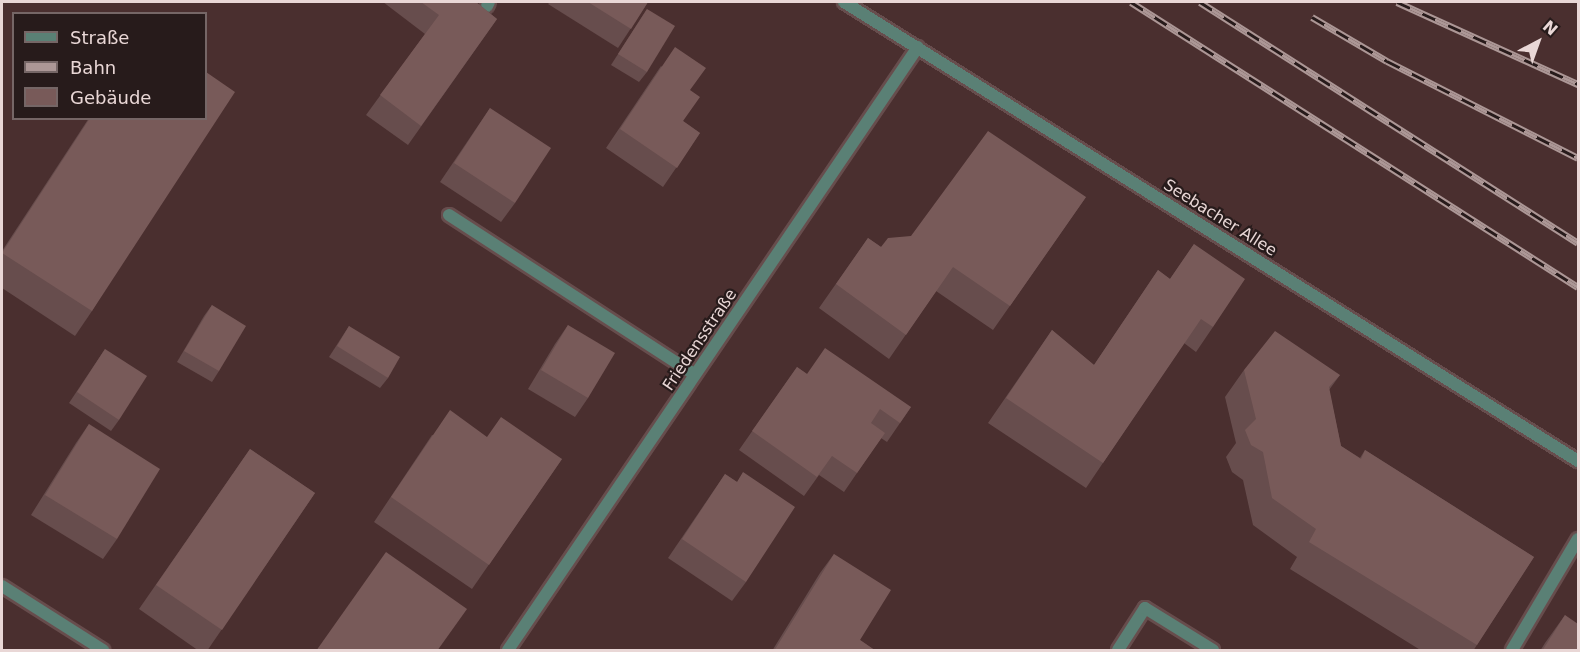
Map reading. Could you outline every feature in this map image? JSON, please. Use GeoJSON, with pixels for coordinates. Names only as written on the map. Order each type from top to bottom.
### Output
{"type":"FeatureCollection","features":[{"type":"Feature","properties":{"kind":"street","name":"Seebacher Allee"},"geometry":{"type":"LineString","coordinates":[[844,2],[1578,461]]}},
{"type":"Feature","properties":{"kind":"street","name":"Friedensstraße"},"geometry":{"type":"LineString","coordinates":[[508,651],[918,47]]}},
{"type":"Feature","properties":{"kind":"street"},"geometry":{"type":"LineString","coordinates":[[449,215],[695,375]]}},
{"type":"Feature","properties":{"kind":"street"},"geometry":{"type":"LineString","coordinates":[[1512,651],[1578,539]]}},
{"type":"Feature","properties":{"kind":"street"},"geometry":{"type":"LineString","coordinates":[[2,586],[103,651]]}},
{"type":"Feature","properties":{"kind":"street"},"geometry":{"type":"LineString","coordinates":[[1118,651],[1145,608],[1213,651]]}},
{"type":"Feature","properties":{"kind":"building"},"geometry":{"type":"Polygon","coordinates":[[[421,2],[476,2],[497,19],[421,126],[380,95],[439,15],[421,2]]]}},
{"type":"Feature","properties":{"kind":"building"},"geometry":{"type":"Polygon","coordinates":[[[588,2],[648,2],[631,29],[588,2]]]}},
{"type":"Feature","properties":{"kind":"building"},"geometry":{"type":"Polygon","coordinates":[[[647,9],[675,26],[647,72],[618,54],[647,9]]]}},
{"type":"Feature","properties":{"kind":"building"},"geometry":{"type":"Polygon","coordinates":[[[675,47],[706,68],[690,90],[700,97],[683,121],[700,133],[677,168],[620,129],[675,47]]]}},
{"type":"Feature","properties":{"kind":"building"},"geometry":{"type":"Polygon","coordinates":[[[207,73],[235,92],[92,311],[2,253],[89,120],[207,120],[207,73]]]}},
{"type":"Feature","properties":{"kind":"building"},"geometry":{"type":"Polygon","coordinates":[[[490,108],[551,148],[515,203],[454,163],[490,108]]]}},
{"type":"Feature","properties":{"kind":"building"},"geometry":{"type":"Polygon","coordinates":[[[988,131],[1086,197],[1010,306],[953,267],[906,335],[836,284],[868,238],[881,247],[888,238],[911,236],[988,131]]]}},
{"type":"Feature","properties":{"kind":"building"},"geometry":{"type":"Polygon","coordinates":[[[1194,244],[1245,279],[1213,327],[1201,319],[1103,463],[1006,398],[1052,330],[1094,365],[1158,270],[1170,279],[1194,244]]]}},
{"type":"Feature","properties":{"kind":"building"},"geometry":{"type":"Polygon","coordinates":[[[212,305],[246,326],[219,371],[184,351],[212,305]]]}},
{"type":"Feature","properties":{"kind":"building"},"geometry":{"type":"Polygon","coordinates":[[[568,325],[615,353],[588,398],[541,370],[568,325]]]}},
{"type":"Feature","properties":{"kind":"building"},"geometry":{"type":"Polygon","coordinates":[[[349,326],[400,357],[388,378],[337,346],[349,326]]]}},
{"type":"Feature","properties":{"kind":"building"},"geometry":{"type":"Polygon","coordinates":[[[1275,331],[1340,375],[1329,387],[1341,446],[1361,459],[1365,450],[1534,557],[1477,645],[1309,542],[1316,529],[1272,498],[1263,452],[1251,445],[1245,430],[1256,419],[1244,370],[1275,331]]]}},
{"type":"Feature","properties":{"kind":"building"},"geometry":{"type":"Polygon","coordinates":[[[825,348],[911,407],[900,423],[880,409],[871,423],[885,433],[857,473],[832,456],[817,477],[752,431],[797,367],[807,374],[825,348]]]}},
{"type":"Feature","properties":{"kind":"building"},"geometry":{"type":"Polygon","coordinates":[[[105,349],[147,376],[119,420],[77,392],[105,349]]]}},
{"type":"Feature","properties":{"kind":"building"},"geometry":{"type":"Polygon","coordinates":[[[450,410],[487,437],[501,417],[562,459],[489,565],[391,497],[450,410]]]}},
{"type":"Feature","properties":{"kind":"building"},"geometry":{"type":"Polygon","coordinates":[[[89,424],[160,469],[117,539],[45,495],[89,424]]]}},
{"type":"Feature","properties":{"kind":"building"},"geometry":{"type":"Polygon","coordinates":[[[250,449],[315,493],[222,630],[156,585],[250,449]]]}},
{"type":"Feature","properties":{"kind":"building"},"geometry":{"type":"Polygon","coordinates":[[[743,472],[795,507],[746,582],[682,539],[725,474],[737,482],[743,472]]]}},
{"type":"Feature","properties":{"kind":"building"},"geometry":{"type":"Polygon","coordinates":[[[386,552],[467,609],[437,651],[316,651],[386,552]]]}},
{"type":"Feature","properties":{"kind":"building"},"geometry":{"type":"Polygon","coordinates":[[[834,554],[891,590],[860,640],[876,651],[774,651],[834,554]]]}},
{"type":"Feature","properties":{"kind":"building"},"geometry":{"type":"Polygon","coordinates":[[[1565,615],[1578,624],[1578,651],[1542,651],[1565,615]]]}},
{"type":"Feature","properties":{"kind":"railway"},"geometry":{"type":"LineString","coordinates":[[1131,2],[1578,287]]}},
{"type":"Feature","properties":{"kind":"railway"},"geometry":{"type":"LineString","coordinates":[[1200,2],[1578,243]]}},
{"type":"Feature","properties":{"kind":"railway"},"geometry":{"type":"LineString","coordinates":[[1397,2],[1578,84]]}},
{"type":"Feature","properties":{"kind":"railway"},"geometry":{"type":"LineString","coordinates":[[1312,17],[1387,61],[1578,158]]}}]}
